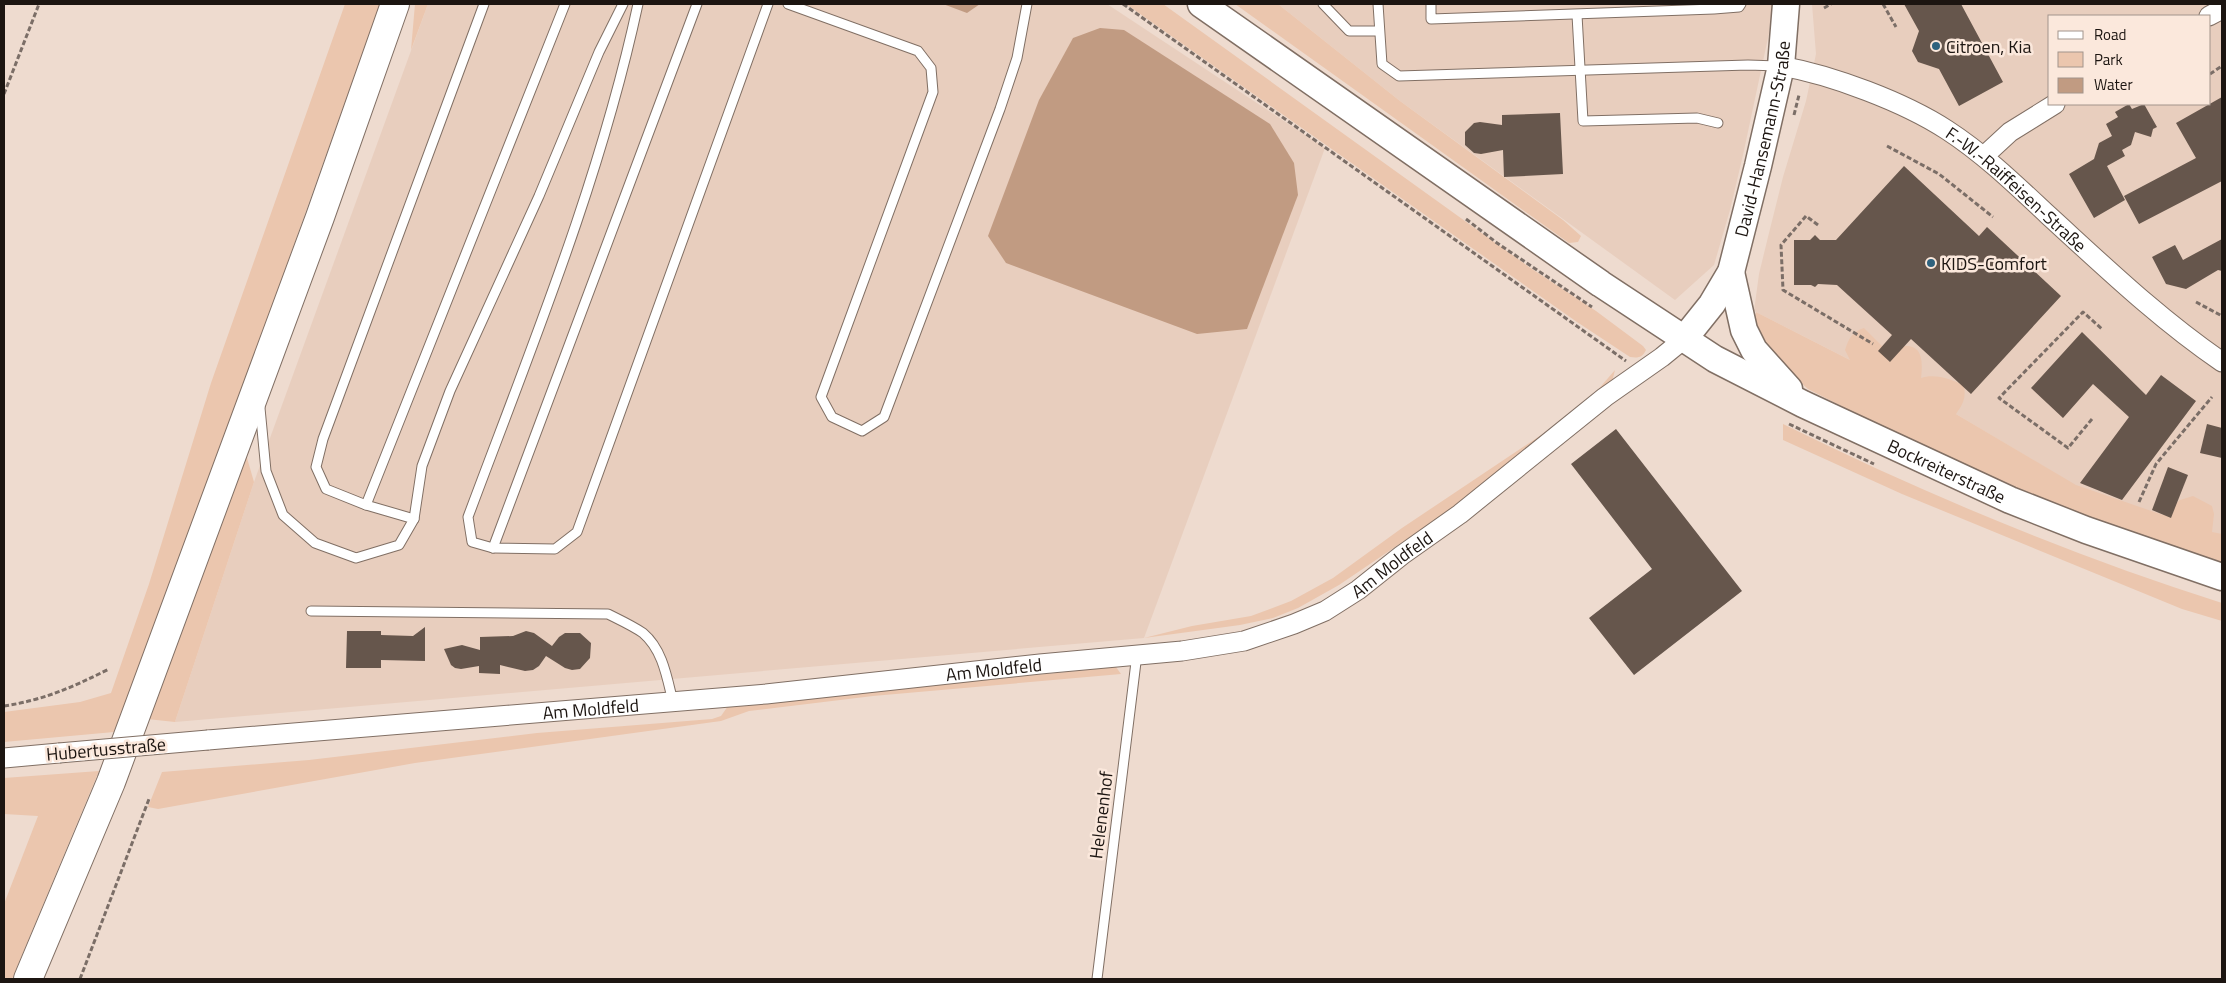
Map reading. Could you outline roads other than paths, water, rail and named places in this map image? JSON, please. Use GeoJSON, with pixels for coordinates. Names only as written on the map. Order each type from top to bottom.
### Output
{"type":"FeatureCollection","features":[{"type":"Feature","properties":{"kind":"main road"},"geometry":{"type":"LineString","coordinates":[[28,979],[111,782],[208,525],[395,4]]}},
{"type":"Feature","properties":{"kind":"main road","name":"Bockreiterstraße"},"geometry":{"type":"LineString","coordinates":[[1201,4],[1601,284],[1715,359],[1803,404],[2010,500],[2095,534],[2222,578]]}},
{"type":"Feature","properties":{"kind":"main road","name":"David-Hansemann-Straße"},"geometry":{"type":"LineString","coordinates":[[1684,339],[1712,304],[1731,272],[1781,66],[1786,4]]}},
{"type":"Feature","properties":{"kind":"main road","name":"David-Hansemann-Straße"},"geometry":{"type":"LineString","coordinates":[[1731,272],[1744,330],[1754,350],[1803,404]]}},
{"type":"Feature","properties":{"kind":"street"},"geometry":{"type":"LineString","coordinates":[[2211,15],[2222,9]]}},
{"type":"Feature","properties":{"kind":"street","name":"F.-W.-Raiffeisen-Straße"},"geometry":{"type":"LineString","coordinates":[[1781,66],[1838,82],[1905,107],[1946,130],[1984,156],[2127,288],[2183,335],[2222,362]]}},
{"type":"Feature","properties":{"kind":"street"},"geometry":{"type":"LineString","coordinates":[[1984,156],[2010,132],[2053,105]]}},
{"type":"Feature","properties":{"kind":"street","name":"Am Moldfeld"},"geometry":{"type":"LineString","coordinates":[[208,740],[673,702],[1137,654],[1182,652],[1244,641],[1325,611],[1358,590],[1460,514],[1605,397],[1684,339]]}},
{"type":"Feature","properties":{"kind":"street","name":"Hubertusstraße"},"geometry":{"type":"LineString","coordinates":[[4,758],[208,740]]}},
{"type":"Feature","properties":{"kind":"lane"},"geometry":{"type":"LineString","coordinates":[[414,519],[366,505],[326,489],[316,467],[322,440],[484,4]]}},
{"type":"Feature","properties":{"kind":"lane"},"geometry":{"type":"LineString","coordinates":[[366,505],[564,4]]}},
{"type":"Feature","properties":{"kind":"lane"},"geometry":{"type":"LineString","coordinates":[[262,372],[259,416],[266,471],[283,515],[315,543],[356,558],[399,545],[414,519],[422,466],[450,391],[538,196],[599,52],[623,4]]}},
{"type":"Feature","properties":{"kind":"lane"},"geometry":{"type":"LineString","coordinates":[[638,4],[626,60],[582,209],[468,517],[472,542],[493,548],[555,549],[577,532],[768,4]]}},
{"type":"Feature","properties":{"kind":"lane"},"geometry":{"type":"LineString","coordinates":[[493,548],[696,4]]}},
{"type":"Feature","properties":{"kind":"lane"},"geometry":{"type":"LineString","coordinates":[[788,4],[918,51],[931,68],[933,92],[821,397],[832,417],[862,431],[884,417],[1000,109],[1017,58],[1027,4]]}},
{"type":"Feature","properties":{"kind":"lane"},"geometry":{"type":"LineString","coordinates":[[1323,4],[1349,31],[1379,31]]}},
{"type":"Feature","properties":{"kind":"lane"},"geometry":{"type":"LineString","coordinates":[[1378,4],[1382,64],[1399,76],[1748,65],[1781,66]]}},
{"type":"Feature","properties":{"kind":"lane"},"geometry":{"type":"LineString","coordinates":[[1431,4],[1431,19],[1577,15],[1620,8],[1739,8],[1741,4]]}},
{"type":"Feature","properties":{"kind":"lane"},"geometry":{"type":"LineString","coordinates":[[1577,15],[1583,121],[1697,118],[1718,123]]}},
{"type":"Feature","properties":{"kind":"lane"},"geometry":{"type":"LineString","coordinates":[[310,610],[608,614],[644,634],[658,652],[664,666],[673,702]]}},
{"type":"Feature","properties":{"kind":"lane","name":"Helenenhof"},"geometry":{"type":"LineString","coordinates":[[1097,979],[1137,654]]}},
{"type":"Feature","properties":{"kind":"water"},"geometry":{"type":"Polygon","coordinates":[[[943,4],[980,4],[967,13],[943,4]]]}},
{"type":"Feature","properties":{"kind":"water"},"geometry":{"type":"Polygon","coordinates":[[[1100,28],[1124,30],[1270,124],[1294,163],[1298,195],[1247,329],[1197,334],[1006,263],[988,236],[1039,100],[1073,38],[1100,28]]]}},
{"type":"Feature","properties":{"kind":"place","name":"Citroen, Kia"},"geometry":{"type":"Point","coordinates":[1936,46]}},
{"type":"Feature","properties":{"kind":"place","name":"KIDS-Comfort"},"geometry":{"type":"Point","coordinates":[1931,263]}}]}
